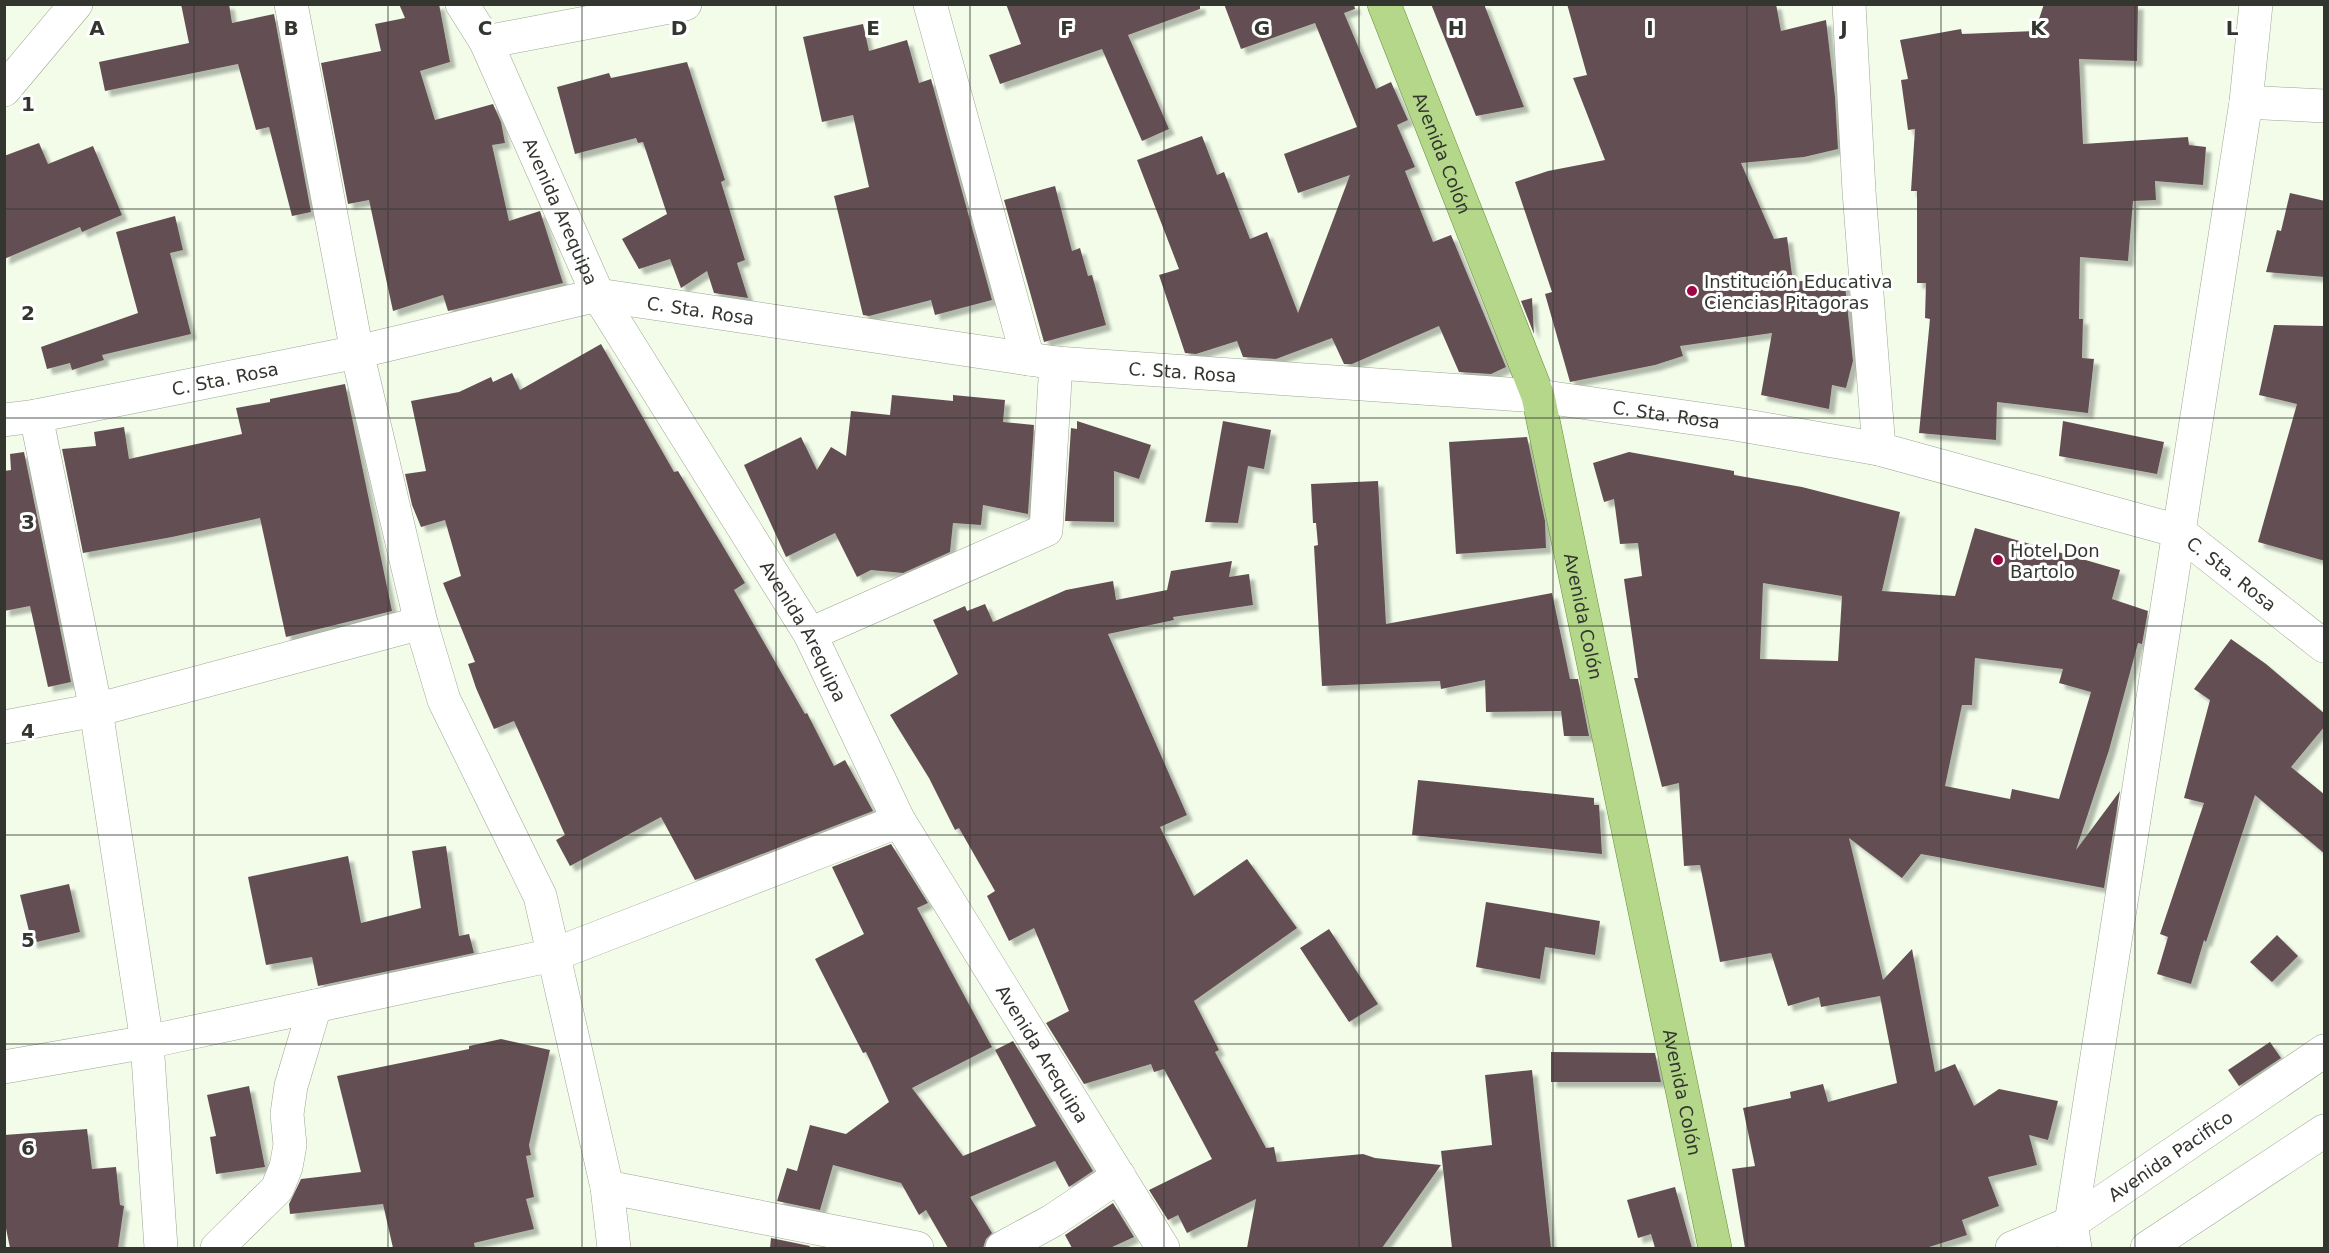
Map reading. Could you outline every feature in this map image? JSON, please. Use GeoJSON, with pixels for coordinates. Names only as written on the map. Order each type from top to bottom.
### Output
{"type":"FeatureCollection","features":[{"type":"Feature","properties":{"kind":"main road","name":"Avenida Colón"},"geometry":{"type":"LineString","coordinates":[[1384,4],[1538,396],[1715,1248]]}},
{"type":"Feature","properties":{"kind":"street"},"geometry":{"type":"LineString","coordinates":[[4,90],[76,4]]}},
{"type":"Feature","properties":{"kind":"street"},"geometry":{"type":"LineString","coordinates":[[291,4],[357,352],[420,623],[444,700],[540,896],[607,1187],[615,1248]]}},
{"type":"Feature","properties":{"kind":"street","name":"Avenida Arequipa"},"geometry":{"type":"LineString","coordinates":[[462,4],[486,42],[598,295],[810,634],[899,821],[1163,1248]]}},
{"type":"Feature","properties":{"kind":"street"},"geometry":{"type":"LineString","coordinates":[[486,42],[685,4]]}},
{"type":"Feature","properties":{"kind":"street"},"geometry":{"type":"LineString","coordinates":[[810,634],[1046,530],[1042,361],[930,4]]}},
{"type":"Feature","properties":{"kind":"street"},"geometry":{"type":"LineString","coordinates":[[1849,4],[1859,191],[1879,449]]}},
{"type":"Feature","properties":{"kind":"street"},"geometry":{"type":"LineString","coordinates":[[2073,1236],[2178,531],[2246,102],[2256,4]]}},
{"type":"Feature","properties":{"kind":"street"},"geometry":{"type":"LineString","coordinates":[[2246,102],[2325,106]]}},
{"type":"Feature","properties":{"kind":"street","name":"C. Sta. Rosa"},"geometry":{"type":"LineString","coordinates":[[20,418],[357,352],[598,295],[1042,361],[1538,396],[1735,424],[1879,449],[2178,531],[2325,646]]}},
{"type":"Feature","properties":{"kind":"street"},"geometry":{"type":"LineString","coordinates":[[20,418],[96,710],[147,1042],[161,1248]]}},
{"type":"Feature","properties":{"kind":"street"},"geometry":{"type":"LineString","coordinates":[[4,727],[96,710],[420,623]]}},
{"type":"Feature","properties":{"kind":"street"},"geometry":{"type":"LineString","coordinates":[[4,1067],[147,1042],[554,955],[899,821]]}},
{"type":"Feature","properties":{"kind":"street"},"geometry":{"type":"LineString","coordinates":[[217,1248],[277,1189],[286,1167],[290,1145],[288,1114],[291,1086],[315,1006]]}},
{"type":"Feature","properties":{"kind":"street","name":"Avenida Pacifico"},"geometry":{"type":"LineString","coordinates":[[2012,1248],[2073,1236],[2325,1051]]}},
{"type":"Feature","properties":{"kind":"street"},"geometry":{"type":"LineString","coordinates":[[2147,1248],[2325,1131]]}},
{"type":"Feature","properties":{"kind":"street"},"geometry":{"type":"LineString","coordinates":[[1002,1248],[1052,1221],[1119,1176]]}},
{"type":"Feature","properties":{"kind":"street"},"geometry":{"type":"LineString","coordinates":[[607,1187],[917,1248]]}},
{"type":"Feature","properties":{"kind":"building"},"geometry":{"type":"Polygon","coordinates":[[[181,4],[229,4],[232,23],[274,14],[311,212],[292,216],[269,127],[256,130],[238,64],[105,91],[99,62],[189,43],[181,4]]]}},
{"type":"Feature","properties":{"kind":"building"},"geometry":{"type":"Polygon","coordinates":[[[399,4],[439,4],[450,62],[420,71],[435,120],[493,104],[501,122],[505,143],[492,145],[509,221],[540,211],[563,283],[448,311],[443,295],[393,311],[369,200],[348,204],[321,63],[381,51],[375,24],[405,18],[399,4]]]}},
{"type":"Feature","properties":{"kind":"building"},"geometry":{"type":"Polygon","coordinates":[[[1006,4],[1200,4],[1200,9],[1128,35],[1169,129],[1142,141],[1102,49],[1000,84],[989,55],[1021,44],[1006,4]]]}},
{"type":"Feature","properties":{"kind":"building"},"geometry":{"type":"Polygon","coordinates":[[[1224,4],[1354,4],[1355,9],[1344,13],[1376,89],[1391,82],[1408,120],[1397,125],[1415,167],[1405,171],[1433,242],[1451,235],[1506,367],[1491,374],[1459,372],[1439,326],[1352,364],[1344,364],[1332,338],[1276,359],[1243,357],[1237,341],[1196,354],[1185,353],[1159,275],[1179,269],[1137,160],[1202,136],[1217,175],[1224,172],[1250,239],[1267,232],[1298,313],[1350,175],[1298,193],[1284,154],[1357,127],[1315,23],[1241,49],[1224,4]]]}},
{"type":"Feature","properties":{"kind":"building"},"geometry":{"type":"Polygon","coordinates":[[[1431,4],[1484,4],[1524,107],[1476,116],[1431,4]]]}},
{"type":"Feature","properties":{"kind":"building"},"geometry":{"type":"Polygon","coordinates":[[[1567,4],[1776,4],[1781,31],[1826,20],[1835,97],[1838,149],[1804,157],[1741,163],[1774,239],[1787,237],[1793,282],[1844,276],[1853,361],[1846,388],[1832,385],[1829,409],[1761,395],[1772,333],[1680,346],[1683,356],[1655,365],[1570,382],[1545,294],[1552,292],[1515,182],[1548,171],[1605,160],[1573,78],[1587,75],[1567,4]]]}},
{"type":"Feature","properties":{"kind":"building"},"geometry":{"type":"Polygon","coordinates":[[[2044,4],[2138,4],[2137,61],[2079,59],[2083,144],[2188,137],[2189,145],[2206,147],[2203,185],[2155,181],[2156,200],[2133,201],[2128,261],[2080,257],[2079,319],[2083,319],[2082,358],[2094,359],[2088,413],[1997,402],[1996,440],[1919,433],[1930,319],[1925,318],[1926,283],[1917,283],[1917,191],[1911,191],[1915,129],[1908,130],[1901,80],[1908,79],[1900,40],[1961,29],[1962,34],[2035,31],[2044,4]]]}},
{"type":"Feature","properties":{"kind":"building"},"geometry":{"type":"Polygon","coordinates":[[[863,24],[869,51],[907,40],[919,83],[931,79],[992,300],[935,315],[931,300],[869,316],[863,315],[834,196],[869,187],[853,115],[822,122],[803,37],[863,24]]]}},
{"type":"Feature","properties":{"kind":"building"},"geometry":{"type":"Polygon","coordinates":[[[687,62],[725,180],[721,182],[745,260],[737,263],[748,298],[714,293],[707,271],[681,288],[670,259],[639,269],[622,239],[667,214],[643,142],[638,143],[636,138],[575,154],[557,87],[609,73],[611,78],[687,62]]]}},
{"type":"Feature","properties":{"kind":"building"},"geometry":{"type":"Polygon","coordinates":[[[39,143],[48,164],[93,146],[122,215],[82,232],[80,227],[4,259],[4,156],[39,143]]]}},
{"type":"Feature","properties":{"kind":"building"},"geometry":{"type":"Polygon","coordinates":[[[1055,186],[1072,251],[1080,248],[1088,276],[1092,275],[1106,325],[1044,342],[1004,200],[1055,186]]]}},
{"type":"Feature","properties":{"kind":"building"},"geometry":{"type":"Polygon","coordinates":[[[2290,193],[2325,201],[2325,277],[2266,272],[2277,230],[2281,231],[2290,193]]]}},
{"type":"Feature","properties":{"kind":"building"},"geometry":{"type":"Polygon","coordinates":[[[175,216],[183,250],[170,253],[191,334],[102,355],[104,360],[72,370],[70,363],[47,369],[41,347],[138,313],[116,232],[175,216]]]}},
{"type":"Feature","properties":{"kind":"building"},"geometry":{"type":"Polygon","coordinates":[[[1532,298],[1534,334],[1521,301],[1532,298]]]}},
{"type":"Feature","properties":{"kind":"building"},"geometry":{"type":"Polygon","coordinates":[[[2274,325],[2325,326],[2325,561],[2258,542],[2297,404],[2259,395],[2274,325]]]}},
{"type":"Feature","properties":{"kind":"building"},"geometry":{"type":"Polygon","coordinates":[[[601,344],[674,472],[678,471],[745,583],[734,590],[805,714],[807,713],[834,766],[845,760],[873,811],[695,880],[661,817],[570,866],[556,840],[565,835],[514,721],[494,729],[476,688],[468,664],[475,662],[443,583],[461,576],[445,520],[421,527],[412,505],[405,474],[426,471],[411,401],[459,392],[491,377],[493,382],[512,373],[520,390],[601,344]]]}},
{"type":"Feature","properties":{"kind":"building"},"geometry":{"type":"Polygon","coordinates":[[[345,384],[392,611],[286,637],[260,518],[83,553],[62,449],[96,446],[94,432],[124,427],[129,459],[242,434],[236,408],[345,384]]]}},
{"type":"Feature","properties":{"kind":"building"},"geometry":{"type":"Polygon","coordinates":[[[892,395],[953,401],[953,395],[1005,400],[1003,422],[1034,425],[1028,514],[983,505],[981,525],[953,523],[950,552],[903,573],[871,570],[857,577],[835,533],[786,557],[744,465],[801,437],[817,470],[831,447],[846,456],[851,411],[890,415],[892,395]]]}},
{"type":"Feature","properties":{"kind":"building"},"geometry":{"type":"Polygon","coordinates":[[[1077,421],[1151,445],[1139,479],[1114,471],[1114,522],[1065,521],[1071,428],[1077,429],[1077,421]]]}},
{"type":"Feature","properties":{"kind":"building"},"geometry":{"type":"Polygon","coordinates":[[[1223,421],[1271,430],[1264,469],[1248,466],[1238,523],[1205,522],[1223,421]]]}},
{"type":"Feature","properties":{"kind":"building"},"geometry":{"type":"Polygon","coordinates":[[[2063,421],[2164,442],[2157,474],[2059,456],[2063,421]]]}},
{"type":"Feature","properties":{"kind":"building"},"geometry":{"type":"Polygon","coordinates":[[[1527,437],[1545,521],[1546,548],[1456,554],[1449,442],[1527,437]]]}},
{"type":"Feature","properties":{"kind":"building"},"geometry":{"type":"Polygon","coordinates":[[[24,452],[71,682],[48,687],[30,606],[4,611],[4,471],[11,470],[10,454],[24,452]]]}},
{"type":"Feature","properties":{"kind":"building"},"geometry":{"type":"Polygon","coordinates":[[[1629,452],[1734,471],[1734,475],[1802,487],[1900,512],[1882,591],[1955,596],[1975,528],[2120,570],[2112,599],[2148,611],[2142,644],[2138,643],[2109,750],[2076,850],[2120,791],[2104,888],[1921,854],[1902,878],[1849,838],[1883,980],[1912,949],[1935,1072],[1955,1064],[1974,1106],[1999,1089],[2058,1101],[2048,1140],[2029,1135],[2037,1165],[1988,1177],[1999,1206],[1962,1220],[1967,1235],[1926,1248],[1745,1248],[1732,1169],[1755,1166],[1743,1108],[1791,1098],[1790,1092],[1823,1084],[1828,1102],[1897,1083],[1880,996],[1821,1007],[1819,997],[1788,1006],[1771,953],[1720,962],[1700,865],[1684,866],[1679,783],[1662,787],[1634,678],[1638,678],[1624,579],[1642,576],[1638,543],[1620,544],[1614,499],[1604,502],[1593,463],[1629,452]],[[1763,583],[1760,659],[1838,661],[1842,596],[1763,583]],[[1975,658],[1972,705],[1962,705],[1945,786],[2010,799],[2012,789],[2059,799],[2091,692],[2059,683],[2063,669],[1975,658]]]}},
{"type":"Feature","properties":{"kind":"building"},"geometry":{"type":"Polygon","coordinates":[[[1378,481],[1386,624],[1552,593],[1570,679],[1578,679],[1589,736],[1564,736],[1561,711],[1486,712],[1485,680],[1441,689],[1440,681],[1322,686],[1314,546],[1318,545],[1316,523],[1313,523],[1311,484],[1378,481]]]}},
{"type":"Feature","properties":{"kind":"building"},"geometry":{"type":"Polygon","coordinates":[[[1232,561],[1229,577],[1249,574],[1253,605],[1173,617],[1174,620],[1108,634],[1187,815],[1160,827],[1194,896],[1247,859],[1297,928],[1194,1001],[1219,1050],[1215,1052],[1266,1148],[1274,1147],[1277,1162],[1363,1154],[1375,1158],[1441,1165],[1382,1248],[1247,1248],[1256,1199],[1187,1233],[1178,1215],[1168,1220],[1149,1190],[1212,1159],[1164,1069],[1154,1072],[1151,1064],[1084,1084],[1046,1023],[1069,1011],[1034,928],[1009,941],[987,896],[995,891],[959,828],[955,830],[929,778],[890,715],[958,674],[933,620],[965,606],[967,611],[985,604],[993,622],[1066,590],[1113,581],[1116,600],[1167,590],[1171,571],[1232,561]]]}},
{"type":"Feature","properties":{"kind":"building"},"geometry":{"type":"Polygon","coordinates":[[[2231,639],[2266,664],[2325,714],[2325,726],[2291,767],[2325,795],[2325,854],[2255,795],[2191,984],[2157,974],[2168,937],[2160,934],[2204,803],[2184,798],[2210,700],[2194,689],[2231,639]]]}},
{"type":"Feature","properties":{"kind":"building"},"geometry":{"type":"Polygon","coordinates":[[[1418,780],[1594,798],[1594,805],[1599,805],[1602,854],[1412,835],[1418,780]]]}},
{"type":"Feature","properties":{"kind":"building"},"geometry":{"type":"Polygon","coordinates":[[[891,844],[928,903],[917,908],[992,1047],[912,1088],[963,1156],[1036,1126],[995,1050],[1013,1041],[1093,1171],[1069,1187],[1055,1161],[970,1197],[992,1233],[986,1239],[983,1248],[948,1248],[926,1210],[919,1215],[901,1183],[833,1165],[820,1210],[777,1201],[787,1168],[797,1171],[810,1125],[846,1134],[889,1102],[866,1052],[863,1053],[815,959],[864,934],[832,867],[891,844]]]}},
{"type":"Feature","properties":{"kind":"building"},"geometry":{"type":"Polygon","coordinates":[[[446,846],[459,936],[469,934],[474,953],[318,986],[312,957],[266,965],[248,877],[348,856],[361,923],[421,908],[412,851],[446,846]]]}},
{"type":"Feature","properties":{"kind":"building"},"geometry":{"type":"Polygon","coordinates":[[[69,884],[80,932],[32,943],[20,895],[69,884]]]}},
{"type":"Feature","properties":{"kind":"building"},"geometry":{"type":"Polygon","coordinates":[[[1486,902],[1600,921],[1595,955],[1545,947],[1540,979],[1476,967],[1486,902]]]}},
{"type":"Feature","properties":{"kind":"building"},"geometry":{"type":"Polygon","coordinates":[[[1329,929],[1378,1004],[1349,1022],[1300,948],[1329,929]]]}},
{"type":"Feature","properties":{"kind":"building"},"geometry":{"type":"Polygon","coordinates":[[[2277,935],[2298,956],[2272,982],[2250,962],[2277,935]]]}},
{"type":"Feature","properties":{"kind":"building"},"geometry":{"type":"Polygon","coordinates":[[[501,1039],[550,1050],[529,1145],[531,1155],[526,1156],[534,1197],[526,1199],[534,1229],[474,1243],[475,1248],[393,1248],[383,1204],[290,1214],[289,1204],[301,1179],[361,1172],[337,1076],[469,1049],[469,1046],[501,1039]]]}},
{"type":"Feature","properties":{"kind":"building"},"geometry":{"type":"Polygon","coordinates":[[[2270,1042],[2281,1058],[2239,1086],[2228,1070],[2270,1042]]]}},
{"type":"Feature","properties":{"kind":"building"},"geometry":{"type":"Polygon","coordinates":[[[1551,1052],[1655,1053],[1661,1082],[1551,1082],[1551,1052]]]}},
{"type":"Feature","properties":{"kind":"building"},"geometry":{"type":"Polygon","coordinates":[[[1532,1070],[1551,1248],[1452,1248],[1441,1151],[1492,1145],[1485,1075],[1532,1070]]]}},
{"type":"Feature","properties":{"kind":"building"},"geometry":{"type":"Polygon","coordinates":[[[249,1086],[265,1167],[216,1174],[210,1137],[216,1136],[207,1095],[249,1086]]]}},
{"type":"Feature","properties":{"kind":"building"},"geometry":{"type":"Polygon","coordinates":[[[87,1129],[92,1169],[116,1167],[120,1205],[124,1206],[118,1248],[10,1248],[4,1219],[4,1135],[87,1129]]]}},
{"type":"Feature","properties":{"kind":"building"},"geometry":{"type":"Polygon","coordinates":[[[1675,1187],[1692,1248],[1655,1248],[1651,1234],[1638,1238],[1627,1200],[1675,1187]]]}},
{"type":"Feature","properties":{"kind":"building"},"geometry":{"type":"Polygon","coordinates":[[[1113,1203],[1134,1237],[1110,1248],[1072,1248],[1065,1235],[1113,1203]]]}},
{"type":"Feature","properties":{"kind":"building"},"geometry":{"type":"Polygon","coordinates":[[[771,1238],[810,1246],[809,1248],[770,1248],[771,1238]]]}},
{"type":"Feature","properties":{"kind":"place","name":"Institución Educativa Ciencias Pitagoras"},"geometry":{"type":"Point","coordinates":[1692,291]}},
{"type":"Feature","properties":{"kind":"place","name":"Hotel Don Bartolo"},"geometry":{"type":"Point","coordinates":[1998,560]}}]}
